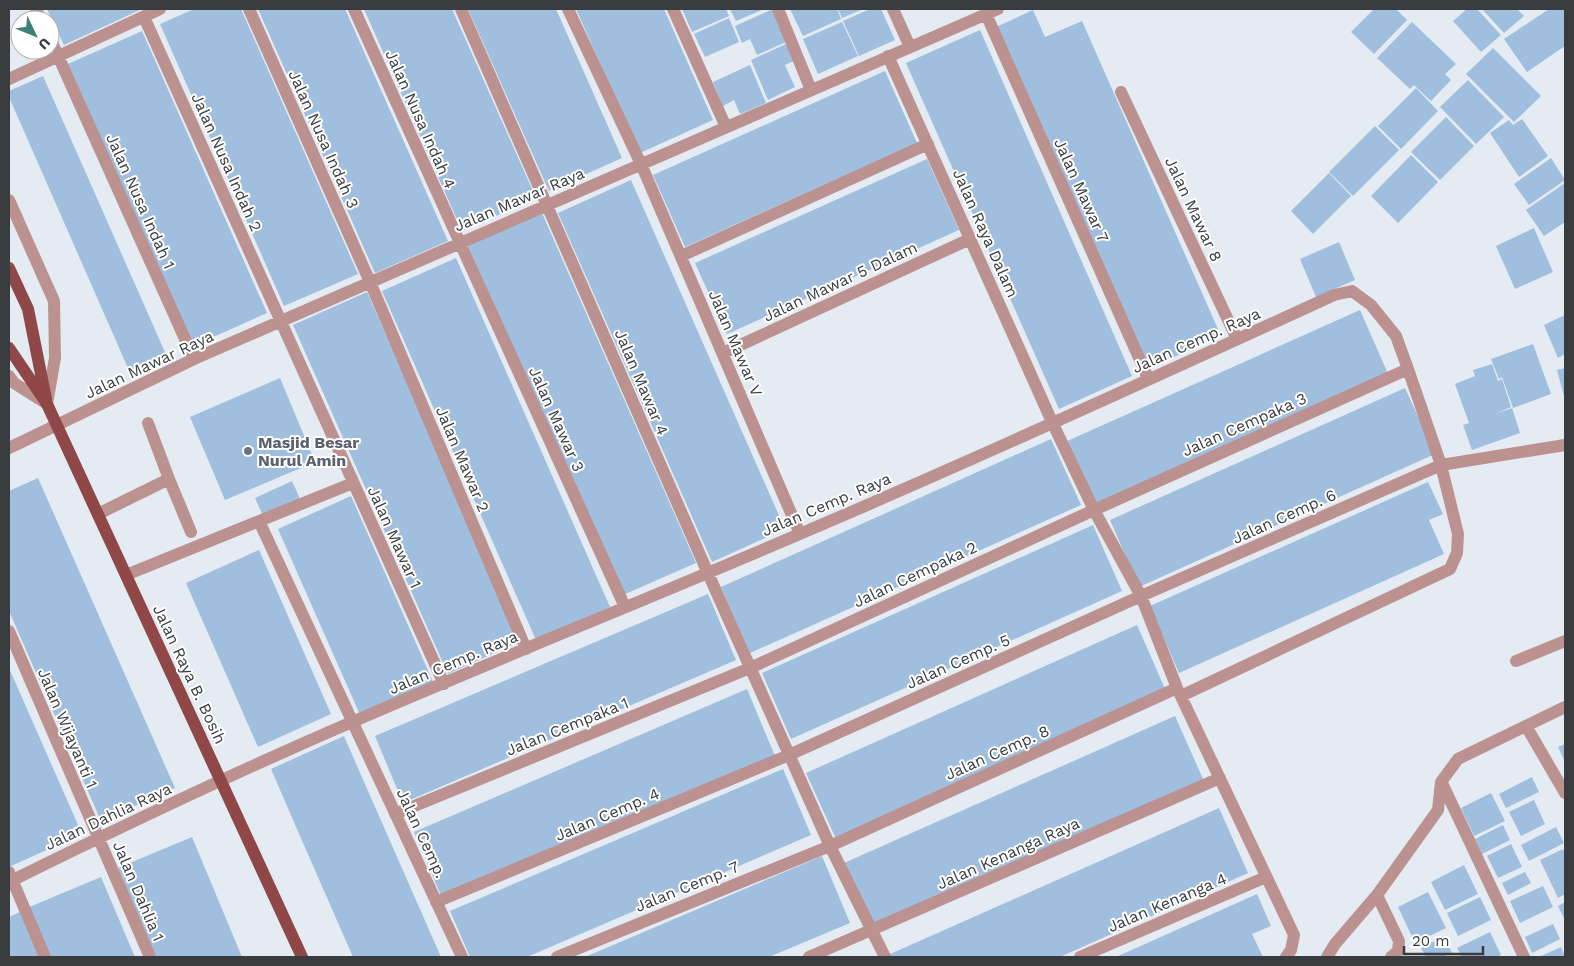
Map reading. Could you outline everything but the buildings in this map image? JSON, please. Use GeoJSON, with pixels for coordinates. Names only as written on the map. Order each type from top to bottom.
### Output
{"type":"FeatureCollection","features":[{"type":"Feature","properties":{"kind":"main road"},"geometry":{"type":"LineString","coordinates":[[9,268],[28,309],[46,404]]}},
{"type":"Feature","properties":{"kind":"main road"},"geometry":{"type":"LineString","coordinates":[[9,348],[46,404]]}},
{"type":"Feature","properties":{"kind":"main road","name":"Jalan Raya B. Bosih"},"geometry":{"type":"LineString","coordinates":[[46,404],[302,957]]}},
{"type":"Feature","properties":{"kind":"street"},"geometry":{"type":"LineString","coordinates":[[60,55],[160,9]]}},
{"type":"Feature","properties":{"kind":"street","name":"Jalan Nusa Indah 3"},"geometry":{"type":"LineString","coordinates":[[249,9],[370,282]]}},
{"type":"Feature","properties":{"kind":"street","name":"Jalan Nusa Indah 4"},"geometry":{"type":"LineString","coordinates":[[354,9],[459,243]]}},
{"type":"Feature","properties":{"kind":"street","name":"Jalan Mawar 4"},"geometry":{"type":"LineString","coordinates":[[461,9],[750,668],[830,846],[885,957]]}},
{"type":"Feature","properties":{"kind":"street","name":"Jalan Mawar V"},"geometry":{"type":"LineString","coordinates":[[568,9],[641,164],[800,534]]}},
{"type":"Feature","properties":{"kind":"street"},"geometry":{"type":"LineString","coordinates":[[673,9],[726,127]]}},
{"type":"Feature","properties":{"kind":"street"},"geometry":{"type":"LineString","coordinates":[[778,9],[812,90]]}},
{"type":"Feature","properties":{"kind":"street"},"geometry":{"type":"LineString","coordinates":[[893,9],[910,47]]}},
{"type":"Feature","properties":{"kind":"street","name":"Jalan Mawar Raya"},"geometry":{"type":"LineString","coordinates":[[9,448],[194,359],[992,11]]}},
{"type":"Feature","properties":{"kind":"street","name":"Jalan Mawar 7"},"geometry":{"type":"LineString","coordinates":[[992,11],[1148,378]]}},
{"type":"Feature","properties":{"kind":"street","name":"Jalan Nusa Indah 2"},"geometry":{"type":"LineString","coordinates":[[144,16],[280,321]]}},
{"type":"Feature","properties":{"kind":"street","name":"Jalan Raya Dalam"},"geometry":{"type":"LineString","coordinates":[[888,56],[1053,424],[1094,510],[1141,596],[1179,692],[1294,935],[1291,950],[1286,957]]}},
{"type":"Feature","properties":{"kind":"street"},"geometry":{"type":"LineString","coordinates":[[9,79],[49,60]]}},
{"type":"Feature","properties":{"kind":"street","name":"Jalan Nusa Indah 1"},"geometry":{"type":"LineString","coordinates":[[60,60],[194,359]]}},
{"type":"Feature","properties":{"kind":"street","name":"Jalan Mawar 8"},"geometry":{"type":"LineString","coordinates":[[1121,92],[1237,339]]}},
{"type":"Feature","properties":{"kind":"street"},"geometry":{"type":"LineString","coordinates":[[681,256],[928,144]]}},
{"type":"Feature","properties":{"kind":"street"},"geometry":{"type":"LineString","coordinates":[[9,200],[54,301],[55,358],[46,404],[14,383],[9,376]]}},
{"type":"Feature","properties":{"kind":"street","name":"Jalan Mawar 5 Dalam"},"geometry":{"type":"LineString","coordinates":[[723,353],[970,239]]}},
{"type":"Feature","properties":{"kind":"street","name":"Jalan Mawar 3"},"geometry":{"type":"LineString","coordinates":[[459,243],[625,608]]}},
{"type":"Feature","properties":{"kind":"street","name":"Jalan Mawar 2"},"geometry":{"type":"LineString","coordinates":[[370,282],[526,649]]}},
{"type":"Feature","properties":{"kind":"street","name":"Jalan Cemp. Raya"},"geometry":{"type":"LineString","coordinates":[[221,781],[352,722],[625,608],[707,571],[800,534],[1053,424],[1148,378],[1334,295],[1352,291],[1371,306],[1396,336],[1408,369]]}},
{"type":"Feature","properties":{"kind":"street","name":"Jalan Mawar 1"},"geometry":{"type":"LineString","coordinates":[[280,321],[444,684]]}},
{"type":"Feature","properties":{"kind":"street","name":"Jalan Cemp. 8"},"geometry":{"type":"LineString","coordinates":[[830,846],[1179,692],[1450,569],[1458,553],[1458,534],[1441,465],[1408,369]]}},
{"type":"Feature","properties":{"kind":"street","name":"Jalan Cempaka 3"},"geometry":{"type":"LineString","coordinates":[[1094,510],[1408,369]]}},
{"type":"Feature","properties":{"kind":"street"},"geometry":{"type":"LineString","coordinates":[[148,424],[168,479],[191,532]]}},
{"type":"Feature","properties":{"kind":"street","name":"Jalan Cemp. 6"},"geometry":{"type":"LineString","coordinates":[[1141,596],[1441,465],[1565,445]]}},
{"type":"Feature","properties":{"kind":"street"},"geometry":{"type":"LineString","coordinates":[[98,514],[168,479]]}},
{"type":"Feature","properties":{"kind":"street"},"geometry":{"type":"LineString","coordinates":[[126,575],[353,484]]}},
{"type":"Feature","properties":{"kind":"street","name":"Jalan Cempaka 2"},"geometry":{"type":"LineString","coordinates":[[750,668],[1094,510]]}},
{"type":"Feature","properties":{"kind":"street","name":"Jalan Cemp."},"geometry":{"type":"LineString","coordinates":[[259,522],[462,957]]}},
{"type":"Feature","properties":{"kind":"street","name":"Jalan Cemp. 5"},"geometry":{"type":"LineString","coordinates":[[789,755],[1141,596]]}},
{"type":"Feature","properties":{"kind":"street","name":"Jalan Wijayanti 1"},"geometry":{"type":"LineString","coordinates":[[9,631],[98,838]]}},
{"type":"Feature","properties":{"kind":"street"},"geometry":{"type":"LineString","coordinates":[[1516,661],[1565,641]]}},
{"type":"Feature","properties":{"kind":"street","name":"Jalan Cempaka 1"},"geometry":{"type":"LineString","coordinates":[[395,814],[750,668]]}},
{"type":"Feature","properties":{"kind":"street"},"geometry":{"type":"LineString","coordinates":[[1327,957],[1335,944],[1377,895],[1438,810],[1441,782],[1458,759],[1565,708]]}},
{"type":"Feature","properties":{"kind":"street"},"geometry":{"type":"LineString","coordinates":[[1526,726],[1565,793]]}},
{"type":"Feature","properties":{"kind":"street","name":"Jalan Cemp. 4"},"geometry":{"type":"LineString","coordinates":[[436,902],[789,755]]}},
{"type":"Feature","properties":{"kind":"street","name":"Jalan Kenanga Raya"},"geometry":{"type":"LineString","coordinates":[[809,957],[1220,778]]}},
{"type":"Feature","properties":{"kind":"street","name":"Jalan Dahlia Raya"},"geometry":{"type":"LineString","coordinates":[[10,878],[221,781]]}},
{"type":"Feature","properties":{"kind":"street"},"geometry":{"type":"LineString","coordinates":[[1441,782],[1524,957]]}},
{"type":"Feature","properties":{"kind":"street","name":"Jalan Dahlia 1"},"geometry":{"type":"LineString","coordinates":[[98,838],[150,957]]}},
{"type":"Feature","properties":{"kind":"street","name":"Jalan Cemp. 7"},"geometry":{"type":"LineString","coordinates":[[557,957],[830,846]]}},
{"type":"Feature","properties":{"kind":"street","name":"Jalan Kenanga 4"},"geometry":{"type":"LineString","coordinates":[[1080,957],[1266,877]]}},
{"type":"Feature","properties":{"kind":"street"},"geometry":{"type":"LineString","coordinates":[[10,878],[45,957]]}},
{"type":"Feature","properties":{"kind":"street"},"geometry":{"type":"LineString","coordinates":[[1377,895],[1399,941],[1398,951],[1391,957]]}},
{"type":"Feature","properties":{"kind":"place","name":"Masjid Besar Nurul Amin"},"geometry":{"type":"Point","coordinates":[248,451]}}]}
